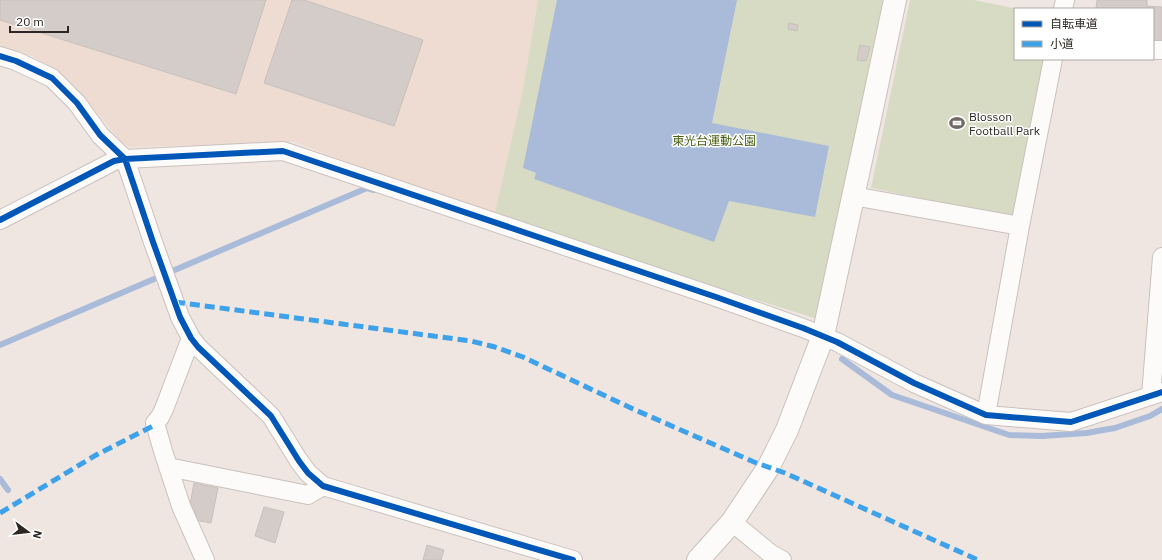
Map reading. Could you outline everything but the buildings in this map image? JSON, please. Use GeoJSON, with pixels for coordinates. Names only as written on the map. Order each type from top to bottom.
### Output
{"type":"FeatureCollection","features":[{"type":"Feature","properties":{"kind":"street"},"geometry":{"type":"LineString","coordinates":[[698,560],[732,522],[768,468],[787,430],[822,336],[895,0]]}},
{"type":"Feature","properties":{"kind":"street"},"geometry":{"type":"LineString","coordinates":[[0,56],[16,61],[52,78],[77,103],[100,135],[126,159],[153,242],[180,317],[190,338],[271,416],[308,473],[323,486],[573,560]]}},
{"type":"Feature","properties":{"kind":"street"},"geometry":{"type":"LineString","coordinates":[[986,415],[1020,226],[1053,60]]}},
{"type":"Feature","properties":{"kind":"street"},"geometry":{"type":"LineString","coordinates":[[0,220],[114,161],[126,159],[283,151],[716,297],[822,336],[914,383],[986,415],[1070,422],[1157,394],[1162,257]]}},
{"type":"Feature","properties":{"kind":"street"},"geometry":{"type":"LineString","coordinates":[[853,196],[1020,226]]}},
{"type":"Feature","properties":{"kind":"street"},"geometry":{"type":"LineString","coordinates":[[190,338],[164,409],[155,423],[181,506],[205,560]]}},
{"type":"Feature","properties":{"kind":"street"},"geometry":{"type":"LineString","coordinates":[[168,467],[308,495],[323,486]]}},
{"type":"Feature","properties":{"kind":"street"},"geometry":{"type":"LineString","coordinates":[[732,522],[770,554],[782,560]]}},
{"type":"Feature","properties":{"kind":"shaded area"},"geometry":{"type":"Polygon","coordinates":[[[0,0],[538,0],[523,89],[494,217],[294,142],[129,147],[121,142],[76,87],[56,70],[34,57],[0,46],[0,0]]]}},
{"type":"Feature","properties":{"kind":"green space","name":"東光台運動公園"},"geometry":{"type":"Polygon","coordinates":[[[538,0],[887,0],[822,313],[814,318],[494,217],[523,89],[538,0]]]}},
{"type":"Feature","properties":{"kind":"green space","name":"Blosson Football Park"},"geometry":{"type":"Polygon","coordinates":[[[910,0],[974,0],[1014,8],[1014,60],[1044,60],[1012,217],[871,188],[910,0]]]}},
{"type":"Feature","properties":{"kind":"water"},"geometry":{"type":"Polygon","coordinates":[[[557,0],[737,0],[712,123],[829,146],[815,217],[729,201],[714,242],[534,179],[536,173],[523,168],[557,0]]]}},
{"type":"Feature","properties":{"kind":"waterway"},"geometry":{"type":"LineString","coordinates":[[170,272],[367,188],[374,190]]}},
{"type":"Feature","properties":{"kind":"waterway"},"geometry":{"type":"LineString","coordinates":[[0,345],[154,279]]}},
{"type":"Feature","properties":{"kind":"waterway"},"geometry":{"type":"LineString","coordinates":[[842,359],[892,395],[1009,435],[1042,436],[1087,433],[1115,428],[1150,416],[1162,409]]}},
{"type":"Feature","properties":{"kind":"waterway"},"geometry":{"type":"LineString","coordinates":[[0,479],[8,490]]}},
{"type":"Feature","properties":{"kind":"marked path"},"geometry":{"type":"LineString","coordinates":[[175,302],[471,341],[495,347],[523,357],[633,409],[754,462],[785,473],[978,560]]}},
{"type":"Feature","properties":{"kind":"marked path"},"geometry":{"type":"LineString","coordinates":[[0,513],[96,455],[153,426],[155,423]]}},
{"type":"Feature","properties":{"kind":"cycle path"},"geometry":{"type":"LineString","coordinates":[[0,56],[16,61],[52,78],[77,103],[100,135],[125,159],[180,317],[191,338],[198,347],[271,416],[308,473],[323,486],[573,560]]}},
{"type":"Feature","properties":{"kind":"cycle path"},"geometry":{"type":"LineString","coordinates":[[0,220],[114,161],[125,159],[283,151],[716,297],[803,328],[837,342],[914,383],[986,415],[1071,422],[1162,392]]}},
{"type":"Feature","properties":{"kind":"place","name":"Blosson Football Park"},"geometry":{"type":"Point","coordinates":[957,123]}}]}
